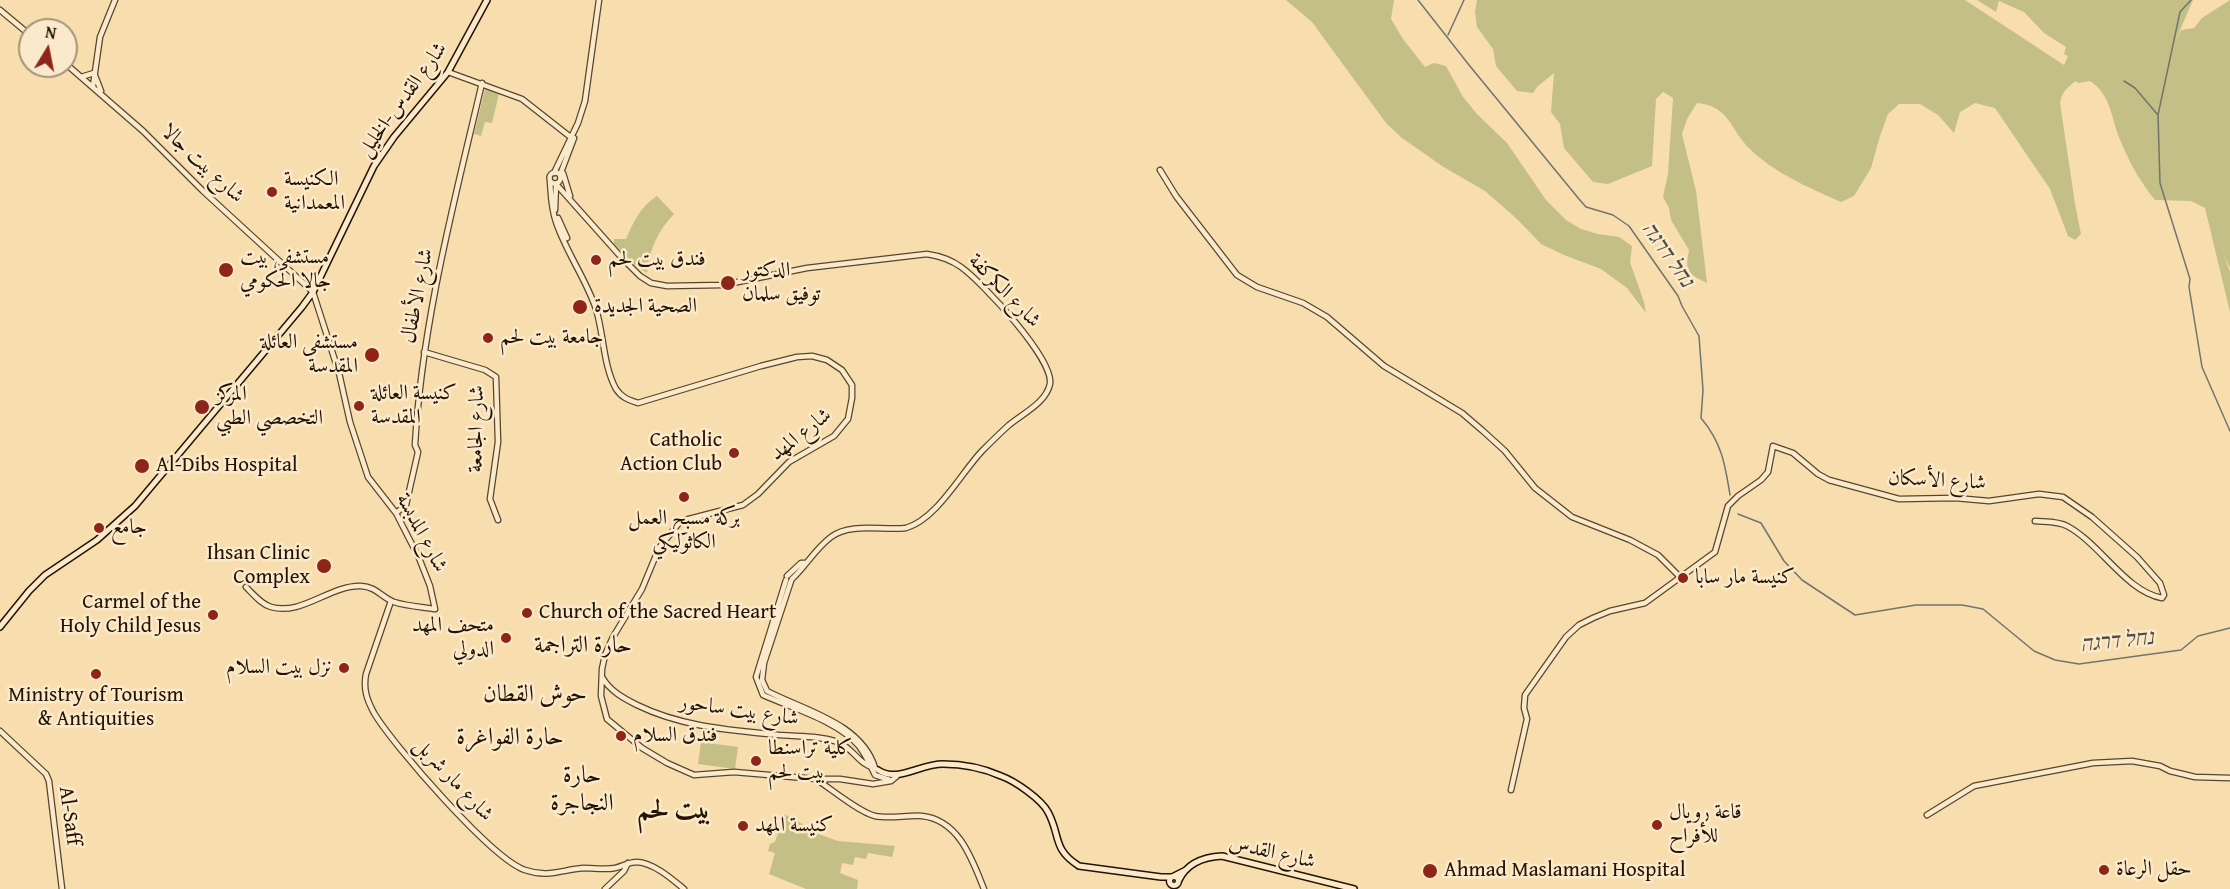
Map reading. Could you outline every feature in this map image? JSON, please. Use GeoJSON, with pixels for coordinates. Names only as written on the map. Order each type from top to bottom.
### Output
{"type":"FeatureCollection","features":[{"type":"Feature","properties":{"kind":"main road","name":"شارع القدس-الخليل"},"geometry":{"type":"LineString","coordinates":[[0,627],[45,575],[97,540],[135,506],[313,291],[374,166],[394,137],[448,72],[487,0]]}},
{"type":"Feature","properties":{"kind":"main road"},"geometry":{"type":"LineString","coordinates":[[875,769],[897,776],[924,765],[964,765],[1004,777],[1018,785],[1047,809],[1053,822],[1058,845],[1067,858],[1079,866],[1148,876],[1176,877],[1179,880],[1177,885],[1173,885],[1148,876]]}},
{"type":"Feature","properties":{"kind":"main road","name":"شارع القدس"},"geometry":{"type":"LineString","coordinates":[[1172,877],[1200,859],[1222,856],[1354,889]]}},
{"type":"Feature","properties":{"kind":"main road","name":"شارع القدس"},"geometry":{"type":"LineString","coordinates":[[1179,880],[1186,870]]}},
{"type":"Feature","properties":{"kind":"main road"},"geometry":{"type":"LineString","coordinates":[[1172,877],[1170,880],[1173,885]]}},
{"type":"Feature","properties":{"kind":"street"},"geometry":{"type":"LineString","coordinates":[[91,84],[100,37],[115,0]]}},
{"type":"Feature","properties":{"kind":"street"},"geometry":{"type":"LineString","coordinates":[[556,184],[560,182],[558,175],[585,101],[599,0]]}},
{"type":"Feature","properties":{"kind":"street"},"geometry":{"type":"LineString","coordinates":[[0,10],[18,25]]}},
{"type":"Feature","properties":{"kind":"street"},"geometry":{"type":"LineString","coordinates":[[448,72],[522,99],[572,136]]}},
{"type":"Feature","properties":{"kind":"street"},"geometry":{"type":"LineString","coordinates":[[81,77],[94,73]]}},
{"type":"Feature","properties":{"kind":"street"},"geometry":{"type":"LineString","coordinates":[[94,73],[101,93]]}},
{"type":"Feature","properties":{"kind":"street","name":"شارع بيت جالا"},"geometry":{"type":"LineString","coordinates":[[78,74],[101,93],[189,175],[203,191],[313,291]]}},
{"type":"Feature","properties":{"kind":"street","name":"شارع الأطفال"},"geometry":{"type":"LineString","coordinates":[[396,513],[406,505],[418,452],[415,445],[418,395],[424,352],[439,269],[482,83]]}},
{"type":"Feature","properties":{"kind":"street"},"geometry":{"type":"LineString","coordinates":[[558,175],[572,136]]}},
{"type":"Feature","properties":{"kind":"street"},"geometry":{"type":"LineString","coordinates":[[562,165],[571,199]]}},
{"type":"Feature","properties":{"kind":"street"},"geometry":{"type":"LineString","coordinates":[[1160,170],[1176,196],[1237,274],[1257,286],[1303,303],[1327,317],[1384,366],[1462,413],[1505,451],[1535,488],[1572,517],[1630,540],[1658,555],[1680,577]]}},
{"type":"Feature","properties":{"kind":"street"},"geometry":{"type":"LineString","coordinates":[[550,181],[551,175],[558,175],[565,183]]}},
{"type":"Feature","properties":{"kind":"street","name":"شارع الكركفة"},"geometry":{"type":"LineString","coordinates":[[550,181],[571,199],[621,257],[640,276],[651,283],[667,286],[723,285],[807,268],[927,254],[946,258],[971,275],[1021,327],[1048,370],[1050,382],[1043,398],[1008,426],[981,452],[948,494],[925,517],[913,526],[837,533],[806,563],[801,563],[789,579],[764,663],[763,684],[767,692],[843,728],[868,753],[875,769]]}},
{"type":"Feature","properties":{"kind":"street","name":"شارع المهد"},"geometry":{"type":"LineString","coordinates":[[550,181],[556,223],[590,292],[609,370],[623,398],[638,403],[794,357],[812,356],[836,364],[848,378],[853,392],[848,419],[834,436],[789,462],[747,503],[679,523],[659,548],[642,589],[613,637],[603,662],[601,696],[607,719],[642,748],[667,763],[694,775],[734,772],[816,779]]}},
{"type":"Feature","properties":{"kind":"street","name":"شارع المهد"},"geometry":{"type":"LineString","coordinates":[[556,184],[556,213],[589,285],[590,292]]}},
{"type":"Feature","properties":{"kind":"street"},"geometry":{"type":"LineString","coordinates":[[555,199],[563,196],[571,199]]}},
{"type":"Feature","properties":{"kind":"street","name":"شارع المدبسة"},"geometry":{"type":"LineString","coordinates":[[313,291],[368,477],[396,513],[424,569],[435,609],[391,601]]}},
{"type":"Feature","properties":{"kind":"street","name":"شارع الجامعة"},"geometry":{"type":"LineString","coordinates":[[424,352],[485,370],[496,377],[498,442],[490,499],[498,520]]}},
{"type":"Feature","properties":{"kind":"street","name":"شارع الأسكان"},"geometry":{"type":"LineString","coordinates":[[1511,790],[1527,719],[1524,708],[1525,695],[1566,637],[1593,618],[1645,603],[1715,552],[1728,506],[1768,472],[1773,446],[1793,453],[1818,474],[1829,480],[1899,500],[1955,498],[1989,501],[2039,494],[2063,497],[2092,517],[2137,557],[2160,583],[2164,596],[2162,598],[2145,593],[2088,541],[2066,525],[2035,520]]}},
{"type":"Feature","properties":{"kind":"street"},"geometry":{"type":"LineString","coordinates":[[246,586],[260,601],[270,607],[284,609],[346,587],[362,586],[378,590],[391,601]]}},
{"type":"Feature","properties":{"kind":"street","name":"شارع مار شربل"},"geometry":{"type":"LineString","coordinates":[[391,601],[366,674],[365,693],[385,729],[470,825],[504,857],[525,870],[544,875],[579,869],[615,868],[628,863],[646,864],[684,889]]}},
{"type":"Feature","properties":{"kind":"street","name":"شارع بيت ساحور"},"geometry":{"type":"LineString","coordinates":[[602,678],[611,690],[626,700],[661,716],[711,728],[810,737],[840,743],[865,765],[875,769]]}},
{"type":"Feature","properties":{"kind":"street","name":"Al-Saff"},"geometry":{"type":"LineString","coordinates":[[0,731],[46,774],[49,781],[62,889]]}},
{"type":"Feature","properties":{"kind":"street"},"geometry":{"type":"LineString","coordinates":[[1927,815],[1974,786],[2093,763],[2132,761],[2160,766],[2195,777],[2230,778]]}},
{"type":"Feature","properties":{"kind":"street"},"geometry":{"type":"LineString","coordinates":[[875,769],[880,777],[891,780]]}},
{"type":"Feature","properties":{"kind":"street"},"geometry":{"type":"LineString","coordinates":[[816,779],[840,779],[873,784],[891,780],[897,776]]}},
{"type":"Feature","properties":{"kind":"street"},"geometry":{"type":"LineString","coordinates":[[873,784],[880,777]]}},
{"type":"Feature","properties":{"kind":"street"},"geometry":{"type":"LineString","coordinates":[[816,779],[865,812],[876,816],[923,816],[935,819],[950,828],[963,842],[984,889]]}},
{"type":"Feature","properties":{"kind":"street"},"geometry":{"type":"LineString","coordinates":[[605,889],[624,871],[628,863]]}},
{"type":"Feature","properties":{"kind":"shaded area"},"geometry":{"type":"Polygon","coordinates":[[[1286,0],[1394,0],[1391,19],[1403,39],[1425,67],[1434,63],[1446,66],[1463,97],[1507,143],[1546,200],[1566,220],[1581,229],[1619,237],[1632,246],[1630,262],[1646,313],[1627,288],[1601,269],[1541,244],[1485,191],[1442,166],[1402,138],[1386,123],[1312,22],[1286,0]]]}},
{"type":"Feature","properties":{"kind":"shaded area"},"geometry":{"type":"Polygon","coordinates":[[[1477,0],[1965,0],[2064,65],[2068,56],[2064,54],[2066,47],[2044,33],[2024,12],[1999,1],[1996,12],[1977,0],[2193,0],[2175,42],[2181,30],[2194,28],[2202,18],[2230,0],[2230,268],[2224,255],[2230,272],[2230,312],[2205,208],[2191,201],[2155,200],[2128,157],[2103,93],[2090,81],[2073,83],[2064,93],[2060,103],[2081,234],[2075,240],[2068,236],[2050,189],[1995,108],[1975,103],[1960,112],[1954,133],[1938,115],[1920,104],[1899,104],[1888,114],[1871,168],[1854,196],[1841,202],[1770,165],[1743,142],[1723,114],[1708,105],[1697,103],[1687,119],[1682,134],[1696,191],[1707,283],[1689,271],[1687,263],[1689,250],[1671,220],[1669,208],[1663,197],[1668,174],[1673,98],[1663,92],[1656,99],[1652,166],[1608,184],[1593,182],[1564,148],[1560,124],[1551,112],[1554,73],[1533,93],[1517,91],[1496,66],[1493,49],[1477,27],[1475,12],[1477,0]]]}},
{"type":"Feature","properties":{"kind":"shaded area"},"geometry":{"type":"Polygon","coordinates":[[[485,89],[499,94],[492,123],[485,122],[481,136],[474,134],[485,89]]]}},
{"type":"Feature","properties":{"kind":"shaded area"},"geometry":{"type":"Polygon","coordinates":[[[657,196],[674,214],[655,241],[647,273],[635,265],[614,244],[614,239],[626,239],[642,210],[657,196]]]}},
{"type":"Feature","properties":{"kind":"shaded area"},"geometry":{"type":"Polygon","coordinates":[[[701,742],[738,747],[735,769],[698,764],[701,742]]]}},
{"type":"Feature","properties":{"kind":"shaded area"},"geometry":{"type":"Polygon","coordinates":[[[784,814],[808,827],[807,830],[838,841],[895,846],[892,857],[868,853],[866,859],[855,857],[853,865],[842,863],[840,873],[858,880],[857,889],[806,889],[769,874],[775,853],[768,851],[770,844],[775,842],[784,814]]]}},
{"type":"Feature","properties":{"kind":"waterway","name":"נחל דרגה"},"geometry":{"type":"LineString","coordinates":[[1418,0],[1586,207],[1613,215],[1629,226],[1678,296],[1699,336],[1703,390],[1701,418],[1718,445],[1730,495]]}},
{"type":"Feature","properties":{"kind":"waterway"},"geometry":{"type":"LineString","coordinates":[[1448,35],[1464,0]]}},
{"type":"Feature","properties":{"kind":"waterway"},"geometry":{"type":"LineString","coordinates":[[2158,115],[2180,12],[2191,0]]}},
{"type":"Feature","properties":{"kind":"waterway"},"geometry":{"type":"LineString","coordinates":[[2124,81],[2135,88],[2158,115],[2160,183],[2190,279],[2189,287],[2202,367],[2230,431]]}},
{"type":"Feature","properties":{"kind":"waterway","name":"נחל דרגה"},"geometry":{"type":"LineString","coordinates":[[1738,514],[1761,523],[1784,561],[1802,580],[1855,615],[1916,605],[1962,605],[1983,609],[2034,651],[2055,660],[2079,664],[2181,650],[2198,636],[2230,628]]}},
{"type":"Feature","properties":{"kind":"place","name":"الكنيسة المعمدانية"},"geometry":{"type":"Point","coordinates":[272,192]}},
{"type":"Feature","properties":{"kind":"place","name":"فندق بيت لحم"},"geometry":{"type":"Point","coordinates":[596,260]}},
{"type":"Feature","properties":{"kind":"place","name":"مستشفى بيت جالا الحكومي"},"geometry":{"type":"Point","coordinates":[226,270]}},
{"type":"Feature","properties":{"kind":"place","name":"الدكتور توفيق سلمان"},"geometry":{"type":"Point","coordinates":[728,283]}},
{"type":"Feature","properties":{"kind":"place","name":"الصحية الجديدة"},"geometry":{"type":"Point","coordinates":[580,307]}},
{"type":"Feature","properties":{"kind":"place","name":"جامعة بيت لحم"},"geometry":{"type":"Point","coordinates":[488,338]}},
{"type":"Feature","properties":{"kind":"place","name":"مستشفى العائلة المقدسة"},"geometry":{"type":"Point","coordinates":[372,355]}},
{"type":"Feature","properties":{"kind":"place","name":"كنيسة العائلة المقدسة"},"geometry":{"type":"Point","coordinates":[359,406]}},
{"type":"Feature","properties":{"kind":"place","name":"المركز التخصصي الطبي"},"geometry":{"type":"Point","coordinates":[202,407]}},
{"type":"Feature","properties":{"kind":"place","name":"Catholic Action Club"},"geometry":{"type":"Point","coordinates":[734,453]}},
{"type":"Feature","properties":{"kind":"place","name":"Al-Dibs Hospital"},"geometry":{"type":"Point","coordinates":[142,466]}},
{"type":"Feature","properties":{"kind":"place","name":"بركة مسبح العمل الكاثوليكي"},"geometry":{"type":"Point","coordinates":[684,497]}},
{"type":"Feature","properties":{"kind":"place","name":"جامع"},"geometry":{"type":"Point","coordinates":[99,528]}},
{"type":"Feature","properties":{"kind":"place","name":"Ihsan Clinic Complex"},"geometry":{"type":"Point","coordinates":[324,566]}},
{"type":"Feature","properties":{"kind":"place","name":"كنيسة مار سابا"},"geometry":{"type":"Point","coordinates":[1683,578]}},
{"type":"Feature","properties":{"kind":"place","name":"Church of the Sacred Heart"},"geometry":{"type":"Point","coordinates":[527,613]}},
{"type":"Feature","properties":{"kind":"place","name":"Carmel of the Holy Child Jesus"},"geometry":{"type":"Point","coordinates":[213,615]}},
{"type":"Feature","properties":{"kind":"place","name":"متحف المهد الدولي"},"geometry":{"type":"Point","coordinates":[506,638]}},
{"type":"Feature","properties":{"kind":"place","name":"نزل بيت السلام"},"geometry":{"type":"Point","coordinates":[344,668]}},
{"type":"Feature","properties":{"kind":"place","name":"Ministry of Tourism & Antiquities"},"geometry":{"type":"Point","coordinates":[96,674]}},
{"type":"Feature","properties":{"kind":"place","name":"فندق السلام"},"geometry":{"type":"Point","coordinates":[621,736]}},
{"type":"Feature","properties":{"kind":"place","name":"كلية تراسنطا بيت لحم"},"geometry":{"type":"Point","coordinates":[756,761]}},
{"type":"Feature","properties":{"kind":"place","name":"قاعة رويال للأفراح"},"geometry":{"type":"Point","coordinates":[1657,825]}},
{"type":"Feature","properties":{"kind":"place","name":"كنيسة المهد"},"geometry":{"type":"Point","coordinates":[743,826]}},
{"type":"Feature","properties":{"kind":"place","name":"حقل الرعاة"},"geometry":{"type":"Point","coordinates":[2104,870]}},
{"type":"Feature","properties":{"kind":"place","name":"Ahmad Maslamani Hospital"},"geometry":{"type":"Point","coordinates":[1430,871]}},
{"type":"Feature","properties":{"kind":"district","name":"حارة التراجمة"},"geometry":{"type":"Point","coordinates":[583,646]}},
{"type":"Feature","properties":{"kind":"district","name":"حوش القطان"},"geometry":{"type":"Point","coordinates":[535,695]}},
{"type":"Feature","properties":{"kind":"district","name":"حارة الفواغرة"},"geometry":{"type":"Point","coordinates":[510,738]}},
{"type":"Feature","properties":{"kind":"district","name":"حارة النجاجرة"},"geometry":{"type":"Point","coordinates":[582,790]}},
{"type":"Feature","properties":{"kind":"district","name":"بيت لحم"},"geometry":{"type":"Point","coordinates":[674,811]}}]}
